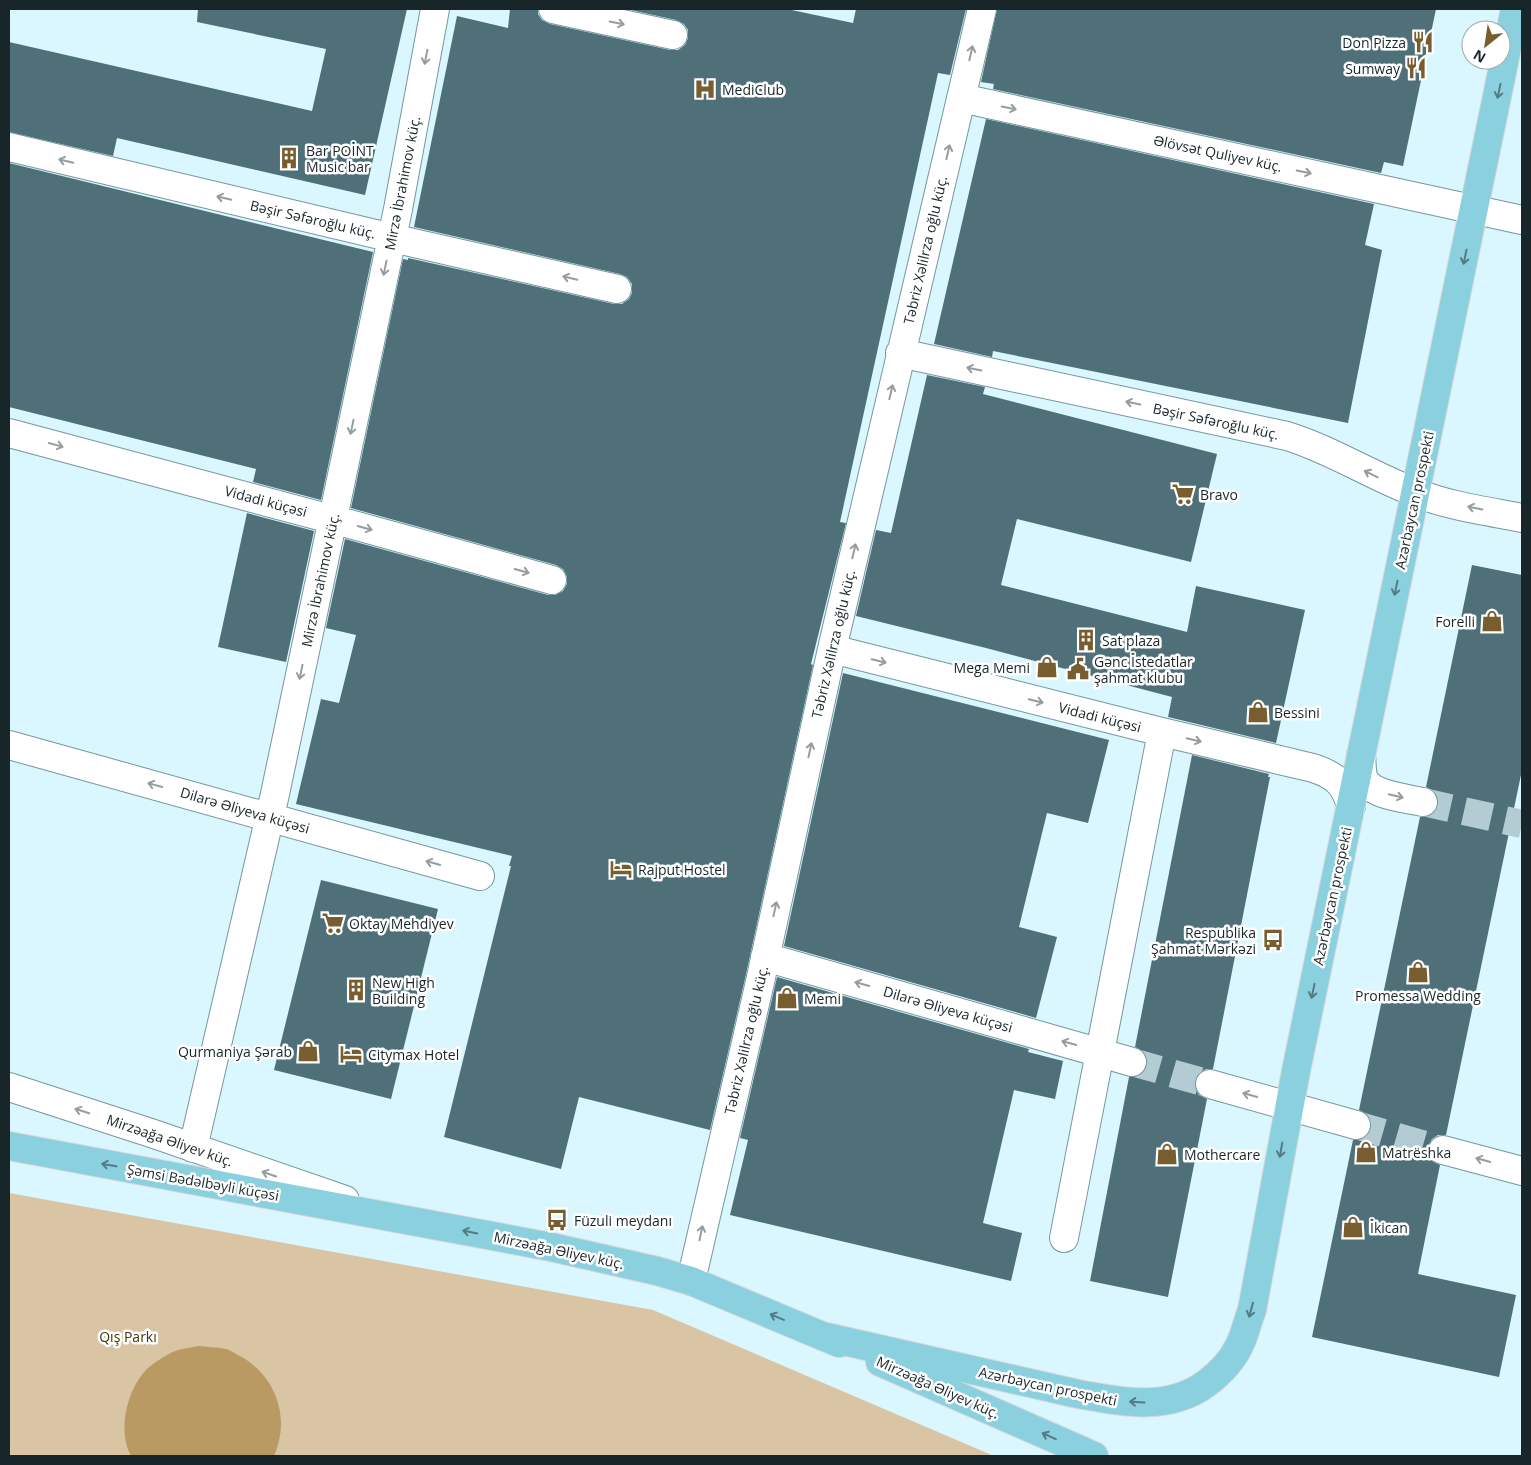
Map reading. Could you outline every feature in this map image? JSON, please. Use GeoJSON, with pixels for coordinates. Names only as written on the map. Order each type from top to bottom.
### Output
{"type":"FeatureCollection","features":[{"type":"Feature","properties":{"kind":"main road","name":"Azərbaycan prospekti"},"geometry":{"type":"LineString","coordinates":[[822,1336],[1078,1394],[1115,1401],[1148,1402],[1168,1401],[1193,1393],[1221,1373],[1239,1346],[1252,1310],[1289,1106],[1515,9]]}},
{"type":"Feature","properties":{"kind":"main road","name":"Şəmsi Bədəlbəyli küçəsi"},"geometry":{"type":"LineString","coordinates":[[9,1146],[398,1218]]}},
{"type":"Feature","properties":{"kind":"main road","name":"Mirzəağa Əliyev küç."},"geometry":{"type":"LineString","coordinates":[[398,1218],[551,1247],[657,1271],[691,1281],[822,1336],[1094,1456]]}},
{"type":"Feature","properties":{"kind":"street","name":"Mirzə İbrahimov küç."},"geometry":{"type":"LineString","coordinates":[[193,1148],[270,816],[391,237],[435,9]]}},
{"type":"Feature","properties":{"kind":"street"},"geometry":{"type":"LineString","coordinates":[[553,9],[673,35]]}},
{"type":"Feature","properties":{"kind":"street","name":"Təbriz Xəlilrza oğlu küç."},"geometry":{"type":"LineString","coordinates":[[691,1281],[765,957],[832,649],[982,9]]}},
{"type":"Feature","properties":{"kind":"street","name":"Əlövsət Quliyev küç."},"geometry":{"type":"LineString","coordinates":[[961,98],[1522,220]]}},
{"type":"Feature","properties":{"kind":"street","name":"Bəşir Səfəroğlu küç."},"geometry":{"type":"LineString","coordinates":[[9,147],[617,289]]}},
{"type":"Feature","properties":{"kind":"street","name":"Bəşir Səfəroğlu küç."},"geometry":{"type":"LineString","coordinates":[[900,353],[1287,436],[1323,449],[1376,477],[1416,493],[1522,518]]}},
{"type":"Feature","properties":{"kind":"street","name":"Vidadi küçəsi"},"geometry":{"type":"LineString","coordinates":[[9,432],[552,580]]}},
{"type":"Feature","properties":{"kind":"street","name":"Vidadi küçəsi"},"geometry":{"type":"LineString","coordinates":[[832,649],[1325,772],[1344,787],[1351,806]]}},
{"type":"Feature","properties":{"kind":"street"},"geometry":{"type":"LineString","coordinates":[[1064,1238],[1162,732]]}},
{"type":"Feature","properties":{"kind":"street","name":"Dilarə Əliyeva küçəsi"},"geometry":{"type":"LineString","coordinates":[[9,745],[270,816],[480,876]]}},
{"type":"Feature","properties":{"kind":"street"},"geometry":{"type":"LineString","coordinates":[[1361,755],[1365,782],[1371,788],[1378,792],[1423,802]]}},
{"type":"Feature","properties":{"kind":"street","name":"Dilarə Əliyeva küçəsi"},"geometry":{"type":"LineString","coordinates":[[765,957],[1132,1062]]}},
{"type":"Feature","properties":{"kind":"street"},"geometry":{"type":"LineString","coordinates":[[1210,1084],[1356,1125]]}},
{"type":"Feature","properties":{"kind":"street","name":"Mirzəağa Əliyev küç."},"geometry":{"type":"LineString","coordinates":[[9,1087],[398,1218]]}},
{"type":"Feature","properties":{"kind":"street"},"geometry":{"type":"LineString","coordinates":[[1443,1150],[1522,1172]]}},
{"type":"Feature","properties":{"kind":"green space","name":"Qış Parkı"},"geometry":{"type":"Polygon","coordinates":[[[9,1193],[653,1310],[994,1456],[9,1456],[9,1193]]]}},
{"type":"Feature","properties":{"kind":"shaded area"},"geometry":{"type":"Polygon","coordinates":[[[198,1346],[223,1348],[231,1351],[252,1364],[271,1386],[277,1399],[281,1427],[279,1442],[274,1456],[131,1456],[125,1435],[126,1411],[129,1399],[139,1378],[148,1368],[172,1352],[198,1346]]]}},
{"type":"Feature","properties":{"kind":"building","name":"Bar POİNT Music bar"},"geometry":{"type":"Polygon","coordinates":[[[198,9],[407,9],[365,195],[117,138],[113,156],[9,132],[9,42],[312,111],[326,49],[197,22],[198,9]]]}},
{"type":"Feature","properties":{"kind":"building"},"geometry":{"type":"Polygon","coordinates":[[[510,9],[538,9],[538,14],[542,20],[550,24],[670,50],[678,50],[685,45],[688,38],[688,30],[684,24],[676,20],[626,9],[787,9],[853,23],[856,9],[966,9],[950,75],[938,73],[840,522],[846,523],[811,664],[813,665],[745,979],[710,1130],[579,1097],[561,1169],[444,1137],[512,856],[296,804],[321,699],[339,703],[356,635],[326,628],[345,539],[548,595],[555,595],[563,591],[567,584],[567,577],[563,569],[556,565],[351,508],[403,259],[408,260],[408,258],[614,304],[622,304],[629,299],[632,293],[632,284],[627,277],[620,274],[414,227],[457,16],[508,28],[510,9]]]}},
{"type":"Feature","properties":{"kind":"building"},"geometry":{"type":"Polygon","coordinates":[[[997,9],[1436,9],[1403,166],[1384,162],[1381,173],[993,89],[994,84],[981,82],[997,9]]]}},
{"type":"Feature","properties":{"kind":"building"},"geometry":{"type":"Polygon","coordinates":[[[986,119],[1374,204],[1365,245],[1382,250],[1348,423],[993,351],[992,357],[934,344],[986,119]]]}},
{"type":"Feature","properties":{"kind":"building"},"geometry":{"type":"Polygon","coordinates":[[[9,163],[373,252],[321,500],[253,482],[256,469],[9,407],[9,163]]]}},
{"type":"Feature","properties":{"kind":"building"},"geometry":{"type":"Polygon","coordinates":[[[927,375],[985,387],[983,394],[1217,454],[1191,562],[1017,519],[1001,585],[1187,632],[1196,586],[1305,610],[1276,743],[1168,717],[1172,697],[856,616],[876,530],[891,533],[927,375]]]}},
{"type":"Feature","properties":{"kind":"building"},"geometry":{"type":"Polygon","coordinates":[[[247,513],[314,531],[286,662],[218,647],[247,513]]]}},
{"type":"Feature","properties":{"kind":"building"},"geometry":{"type":"Polygon","coordinates":[[[1472,565],[1522,575],[1522,770],[1446,1135],[1438,1135],[1432,1139],[1428,1146],[1428,1155],[1432,1161],[1440,1165],[1418,1274],[1516,1295],[1499,1377],[1312,1337],[1353,1140],[1360,1140],[1367,1136],[1371,1129],[1371,1121],[1367,1114],[1359,1110],[1420,817],[1427,817],[1434,813],[1438,805],[1438,798],[1434,791],[1426,787],[1472,565]]]}},
{"type":"Feature","properties":{"kind":"building"},"geometry":{"type":"Polygon","coordinates":[[[843,673],[1109,740],[1088,823],[1047,813],[1019,927],[1057,937],[1036,1018],[784,946],[843,673]]]}},
{"type":"Feature","properties":{"kind":"building"},"geometry":{"type":"Polygon","coordinates":[[[1192,755],[1269,774],[1268,777],[1270,777],[1213,1069],[1206,1069],[1199,1073],[1195,1080],[1195,1088],[1199,1095],[1207,1099],[1168,1297],[1090,1281],[1129,1077],[1136,1077],[1142,1074],[1147,1066],[1147,1058],[1144,1052],[1135,1047],[1192,755]]]}},
{"type":"Feature","properties":{"kind":"building","name":"New High Building"},"geometry":{"type":"Polygon","coordinates":[[[321,880],[438,909],[391,1099],[274,1070],[321,880]]]}},
{"type":"Feature","properties":{"kind":"building"},"geometry":{"type":"Polygon","coordinates":[[[777,977],[1029,1049],[1028,1052],[1063,1061],[1055,1099],[1014,1090],[983,1223],[1022,1233],[1011,1281],[730,1215],[748,1140],[740,1138],[777,977]]]}},
{"type":"Feature","properties":{"kind":"tunnel"},"geometry":{"type":"LineString","coordinates":[[1423,802],[1522,824]]}},
{"type":"Feature","properties":{"kind":"tunnel"},"geometry":{"type":"LineString","coordinates":[[1132,1062],[1210,1084]]}},
{"type":"Feature","properties":{"kind":"tunnel"},"geometry":{"type":"LineString","coordinates":[[1356,1125],[1443,1150]]}},
{"type":"Feature","properties":{"kind":"place","name":"Don Pizza"},"geometry":{"type":"Point","coordinates":[1423,42]}},
{"type":"Feature","properties":{"kind":"place","name":"Sumway"},"geometry":{"type":"Point","coordinates":[1416,68]}},
{"type":"Feature","properties":{"kind":"place","name":"MediClub"},"geometry":{"type":"Point","coordinates":[705,89]}},
{"type":"Feature","properties":{"kind":"place","name":"Bar POİNT Music bar"},"geometry":{"type":"Point","coordinates":[289,158]}},
{"type":"Feature","properties":{"kind":"place","name":"Bravo"},"geometry":{"type":"Point","coordinates":[1183,494]}},
{"type":"Feature","properties":{"kind":"place","name":"Forelli"},"geometry":{"type":"Point","coordinates":[1492,621]}},
{"type":"Feature","properties":{"kind":"place","name":"Sat plaza"},"geometry":{"type":"Point","coordinates":[1086,640]}},
{"type":"Feature","properties":{"kind":"place","name":"Mega Memi"},"geometry":{"type":"Point","coordinates":[1047,667]}},
{"type":"Feature","properties":{"kind":"place","name":"Gənc İstedatlar şahmat klubu"},"geometry":{"type":"Point","coordinates":[1078,669]}},
{"type":"Feature","properties":{"kind":"place","name":"Bessini"},"geometry":{"type":"Point","coordinates":[1258,712]}},
{"type":"Feature","properties":{"kind":"place","name":"Rajput Hostel"},"geometry":{"type":"Point","coordinates":[621,869]}},
{"type":"Feature","properties":{"kind":"place","name":"Oktay Mehdiyev"},"geometry":{"type":"Point","coordinates":[333,923]}},
{"type":"Feature","properties":{"kind":"place","name":"Respublika Şahmat Mərkəzi"},"geometry":{"type":"Point","coordinates":[1273,940]}},
{"type":"Feature","properties":{"kind":"place","name":"Promessa Wedding"},"geometry":{"type":"Point","coordinates":[1418,972]}},
{"type":"Feature","properties":{"kind":"place","name":"New High Building"},"geometry":{"type":"Point","coordinates":[356,990]}},
{"type":"Feature","properties":{"kind":"place","name":"Memi"},"geometry":{"type":"Point","coordinates":[787,998]}},
{"type":"Feature","properties":{"kind":"place","name":"Qurmaniya Şərab"},"geometry":{"type":"Point","coordinates":[308,1051]}},
{"type":"Feature","properties":{"kind":"place","name":"Citymax Hotel"},"geometry":{"type":"Point","coordinates":[351,1054]}},
{"type":"Feature","properties":{"kind":"place","name":"Matrëshka"},"geometry":{"type":"Point","coordinates":[1366,1152]}},
{"type":"Feature","properties":{"kind":"place","name":"Mothercare"},"geometry":{"type":"Point","coordinates":[1167,1154]}},
{"type":"Feature","properties":{"kind":"place","name":"Füzuli meydanı"},"geometry":{"type":"Point","coordinates":[557,1220]}},
{"type":"Feature","properties":{"kind":"place","name":"İkican"},"geometry":{"type":"Point","coordinates":[1353,1227]}}]}
